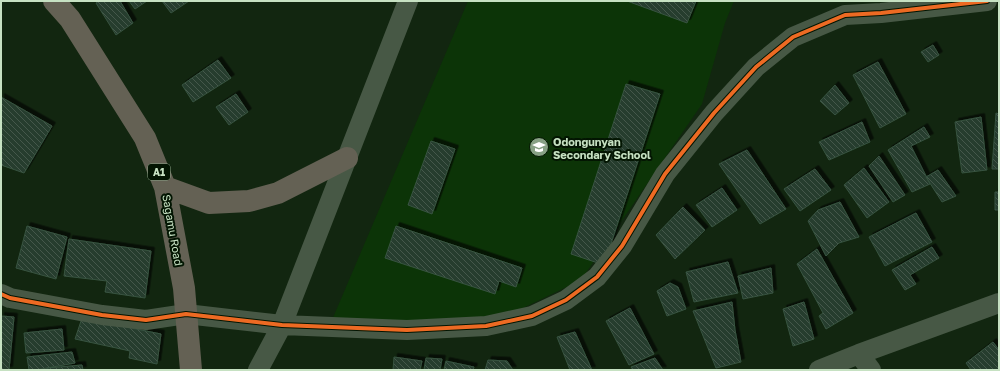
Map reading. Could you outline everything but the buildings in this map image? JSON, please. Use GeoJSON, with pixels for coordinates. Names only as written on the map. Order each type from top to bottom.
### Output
{"type":"FeatureCollection","features":[{"type":"Feature","properties":{"kind":"highway","name":"Sagamu Road"},"geometry":{"type":"LineString","coordinates":[[54,1],[70,19],[145,138],[165,187],[184,288],[191,370]]}},
{"type":"Feature","properties":{"kind":"highway"},"geometry":{"type":"LineString","coordinates":[[165,187],[209,203],[249,201],[278,193],[347,158]]}},
{"type":"Feature","properties":{"kind":"street"},"geometry":{"type":"LineString","coordinates":[[258,370],[282,325],[408,1]]}},
{"type":"Feature","properties":{"kind":"street"},"geometry":{"type":"LineString","coordinates":[[1,294],[10,298],[102,315],[146,320],[186,314],[282,325],[407,330],[478,327],[494,325],[532,316],[566,300],[596,277],[622,246],[665,174],[714,113],[756,67],[794,37],[845,15],[881,13],[987,1]]}},
{"type":"Feature","properties":{"kind":"street"},"geometry":{"type":"LineString","coordinates":[[819,370],[999,303]]}},
{"type":"Feature","properties":{"kind":"street"},"geometry":{"type":"LineString","coordinates":[[859,354],[871,370]]}},
{"type":"Feature","properties":{"kind":"shaded area","name":"Odongunyan Secondary School"},"geometry":{"type":"Polygon","coordinates":[[[468,1],[734,1],[725,23],[702,104],[581,280],[486,326],[329,327],[468,1]]]}},
{"type":"Feature","properties":{"kind":"cycle path"},"geometry":{"type":"LineString","coordinates":[[1,294],[10,298],[102,315],[146,320],[186,314],[282,325],[407,330],[486,326],[532,316],[566,300],[597,277],[622,246],[665,174],[714,113],[756,67],[793,37],[845,15],[881,13],[987,1]]}},
{"type":"Feature","properties":{"kind":"place","name":"Odongunyan Secondary School"},"geometry":{"type":"Point","coordinates":[539,147]}}]}
